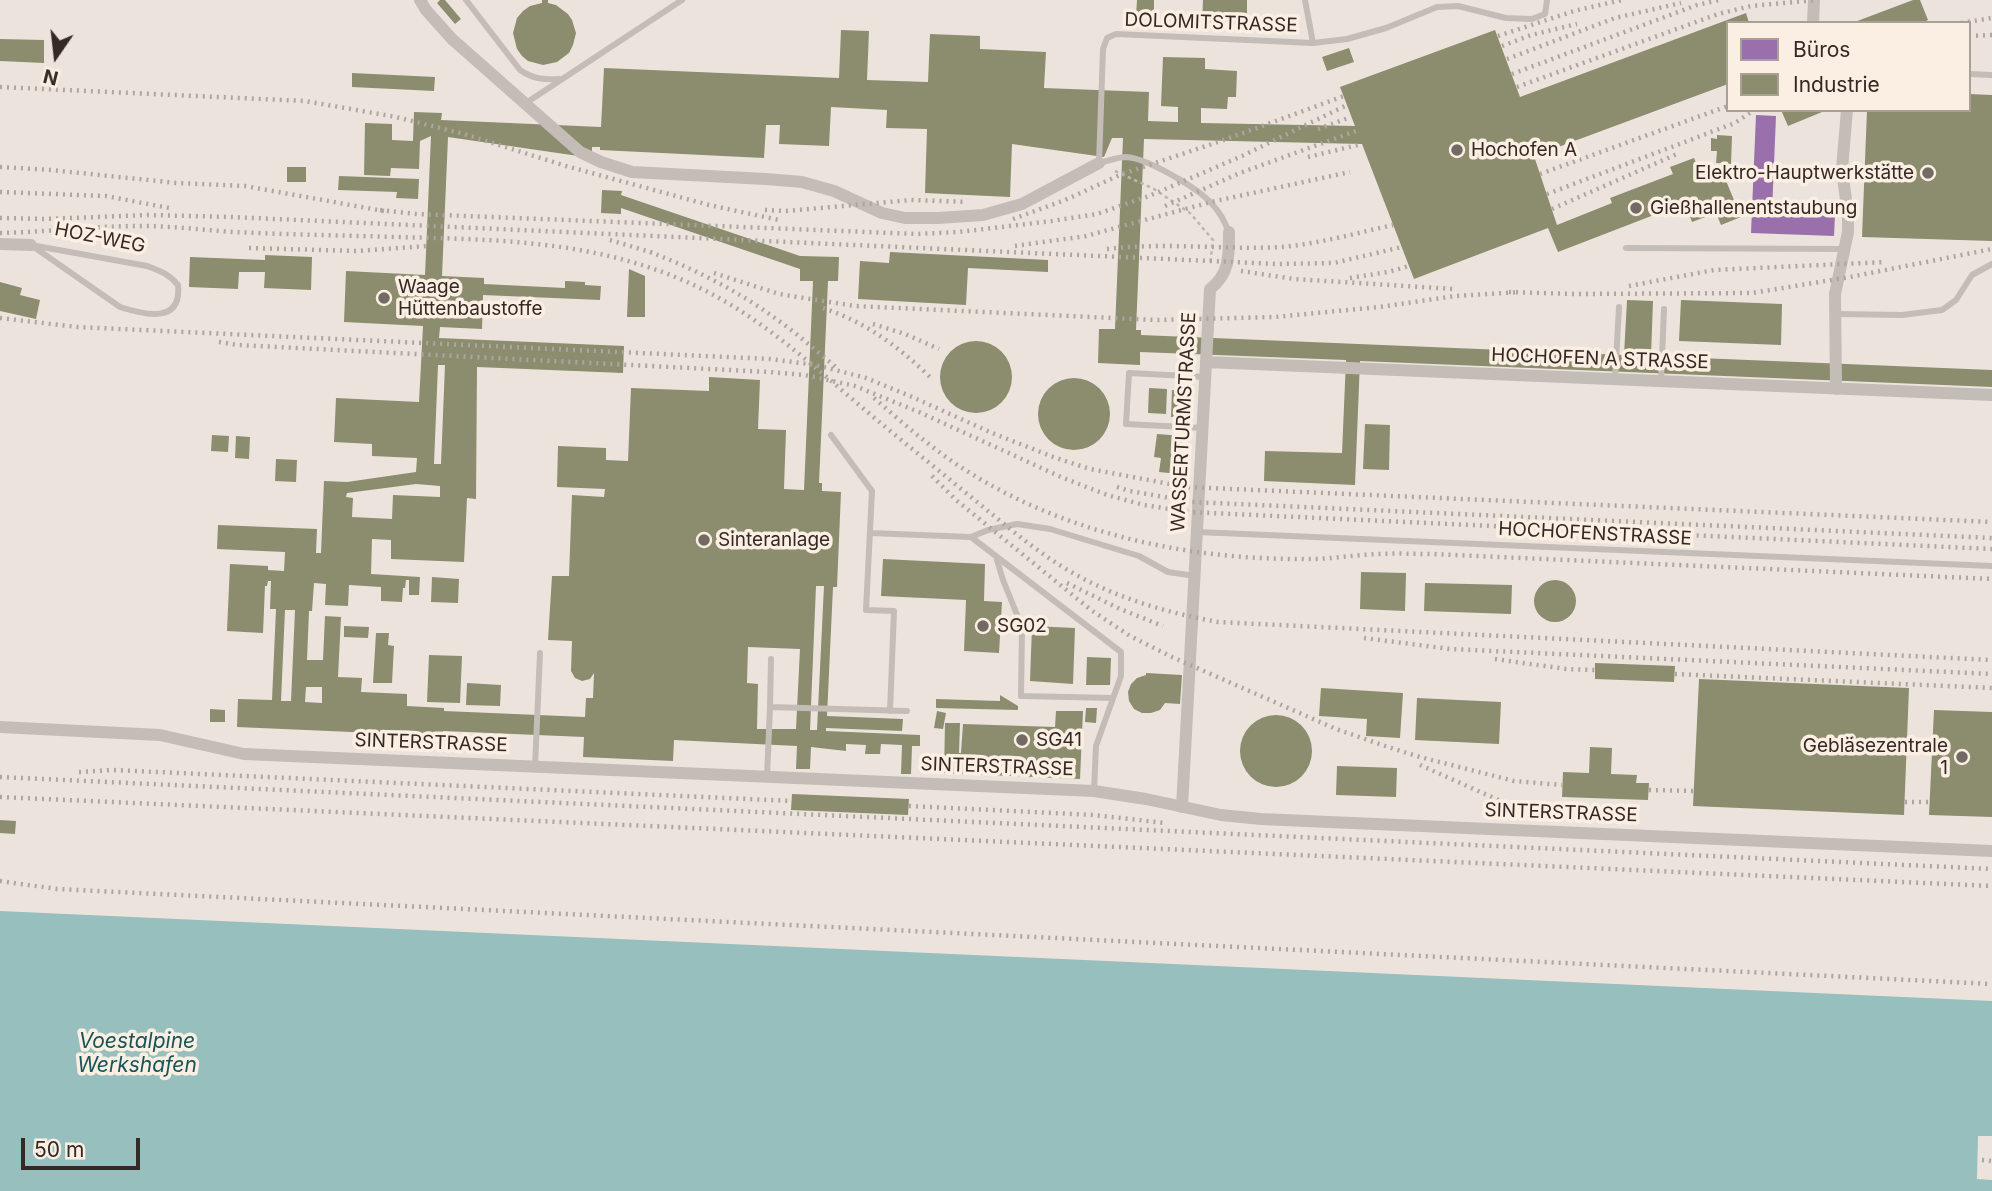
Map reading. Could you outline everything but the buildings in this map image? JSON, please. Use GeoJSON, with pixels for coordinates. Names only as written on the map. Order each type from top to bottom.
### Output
{"type":"FeatureCollection","features":[{"type":"Feature","properties":{"kind":"street","name":"WASSERTURMSTRASSE"},"geometry":{"type":"LineString","coordinates":[[420,0],[452,39],[580,152],[632,172],[766,178],[802,183],[834,191],[882,213],[905,218],[938,218],[983,215],[1022,204],[1100,163]]}},
{"type":"Feature","properties":{"kind":"street"},"geometry":{"type":"LineString","coordinates":[[1813,21],[1814,0]]}},
{"type":"Feature","properties":{"kind":"street"},"geometry":{"type":"LineString","coordinates":[[1836,388],[1835,314],[1848,216],[1842,169],[1847,112]]}},
{"type":"Feature","properties":{"kind":"street","name":"WASSERTURMSTRASSE"},"geometry":{"type":"LineString","coordinates":[[1182,807],[1210,289],[1220,282],[1225,272],[1228,232]]}},
{"type":"Feature","properties":{"kind":"street","name":"HOZ-WEG"},"geometry":{"type":"LineString","coordinates":[[0,244],[31,245]]}},
{"type":"Feature","properties":{"kind":"street","name":"HOCHOFEN A STRASSE"},"geometry":{"type":"LineString","coordinates":[[1206,362],[1992,395]]}},
{"type":"Feature","properties":{"kind":"street","name":"SINTERSTRASSE"},"geometry":{"type":"LineString","coordinates":[[0,727],[160,735],[244,754],[1112,792],[1221,815],[1261,820],[1992,851]]}},
{"type":"Feature","properties":{"kind":"lane"},"geometry":{"type":"LineString","coordinates":[[466,0],[520,70],[544,80],[562,79]]}},
{"type":"Feature","properties":{"kind":"lane"},"geometry":{"type":"LineString","coordinates":[[526,103],[682,0]]}},
{"type":"Feature","properties":{"kind":"lane","name":"DOLOMITSTRASSE"},"geometry":{"type":"LineString","coordinates":[[1100,163],[1103,50],[1107,38],[1125,34],[1313,43],[1305,0]]}},
{"type":"Feature","properties":{"kind":"lane"},"geometry":{"type":"LineString","coordinates":[[1313,43],[1347,39],[1386,28],[1437,7],[1458,6],[1506,18],[1532,19],[1545,14],[1547,0]]}},
{"type":"Feature","properties":{"kind":"lane"},"geometry":{"type":"LineString","coordinates":[[1971,74],[1992,75]]}},
{"type":"Feature","properties":{"kind":"lane","name":"WASSERTURMSTRASSE"},"geometry":{"type":"LineString","coordinates":[[1100,163],[1125,157],[1145,160],[1211,202],[1223,217],[1228,232]]}},
{"type":"Feature","properties":{"kind":"lane","name":"HOZ-WEG"},"geometry":{"type":"LineString","coordinates":[[31,245],[163,271],[178,285],[177,302],[174,309],[154,314],[137,313],[120,307],[31,245]]}},
{"type":"Feature","properties":{"kind":"lane"},"geometry":{"type":"LineString","coordinates":[[1626,248],[1845,249]]}},
{"type":"Feature","properties":{"kind":"lane"},"geometry":{"type":"LineString","coordinates":[[1835,314],[1902,315],[1942,310],[1956,300],[1972,275],[1992,264]]}},
{"type":"Feature","properties":{"kind":"lane"},"geometry":{"type":"LineString","coordinates":[[1615,379],[1619,307]]}},
{"type":"Feature","properties":{"kind":"lane"},"geometry":{"type":"LineString","coordinates":[[1661,381],[1664,309]]}},
{"type":"Feature","properties":{"kind":"lane"},"geometry":{"type":"LineString","coordinates":[[1203,428],[1126,424],[1129,373],[1206,377]]}},
{"type":"Feature","properties":{"kind":"lane"},"geometry":{"type":"LineString","coordinates":[[831,435],[872,491],[866,610],[894,611],[890,711]]}},
{"type":"Feature","properties":{"kind":"lane"},"geometry":{"type":"LineString","coordinates":[[870,533],[971,537],[988,530],[1017,524],[1050,529],[1139,556],[1168,572],[1195,576]]}},
{"type":"Feature","properties":{"kind":"lane","name":"HOCHOFENSTRASSE"},"geometry":{"type":"LineString","coordinates":[[1197,532],[1992,566]]}},
{"type":"Feature","properties":{"kind":"lane"},"geometry":{"type":"LineString","coordinates":[[971,537],[1121,652],[1121,676],[1096,746],[1094,791]]}},
{"type":"Feature","properties":{"kind":"lane"},"geometry":{"type":"LineString","coordinates":[[997,558],[1022,627],[1021,695],[1113,698]]}},
{"type":"Feature","properties":{"kind":"lane"},"geometry":{"type":"LineString","coordinates":[[535,767],[540,653]]}},
{"type":"Feature","properties":{"kind":"lane"},"geometry":{"type":"LineString","coordinates":[[767,777],[771,659]]}},
{"type":"Feature","properties":{"kind":"lane"},"geometry":{"type":"LineString","coordinates":[[770,706],[907,711]]}},
{"type":"Feature","properties":{"kind":"path"},"geometry":{"type":"LineString","coordinates":[[1100,163],[1154,189],[1190,213],[1213,240],[1210,289]]}},
{"type":"Feature","properties":{"kind":"water","name":"Voestalpine Werkshafen"},"geometry":{"type":"Polygon","coordinates":[[[0,911],[1992,1001],[1992,1136],[1978,1136],[1977,1179],[1992,1180],[1992,1191],[0,1191],[0,911]]]}},
{"type":"Feature","properties":{"kind":"railway"},"geometry":{"type":"LineString","coordinates":[[1498,36],[1574,11],[1622,0]]}},
{"type":"Feature","properties":{"kind":"railway"},"geometry":{"type":"LineString","coordinates":[[1512,74],[1697,5],[1719,0]]}},
{"type":"Feature","properties":{"kind":"railway"},"geometry":{"type":"LineString","coordinates":[[1517,87],[1718,14],[1751,6],[1817,0]]}},
{"type":"Feature","properties":{"kind":"railway"},"geometry":{"type":"LineString","coordinates":[[1507,59],[1615,18],[1681,3]]}},
{"type":"Feature","properties":{"kind":"railway"},"geometry":{"type":"LineString","coordinates":[[1971,21],[1992,18]]}},
{"type":"Feature","properties":{"kind":"railway"},"geometry":{"type":"LineString","coordinates":[[1502,46],[1531,35],[1577,24]]}},
{"type":"Feature","properties":{"kind":"railway"},"geometry":{"type":"LineString","coordinates":[[1971,36],[1992,35]]}},
{"type":"Feature","properties":{"kind":"railway"},"geometry":{"type":"LineString","coordinates":[[0,87],[305,101],[396,117],[464,134],[566,166],[709,205],[779,220]]}},
{"type":"Feature","properties":{"kind":"railway"},"geometry":{"type":"LineString","coordinates":[[1013,219],[1065,200],[1122,174],[1344,96]]}},
{"type":"Feature","properties":{"kind":"railway"},"geometry":{"type":"LineString","coordinates":[[380,210],[416,214],[917,234],[959,232],[1097,214],[1149,196],[1242,156],[1347,105]]}},
{"type":"Feature","properties":{"kind":"railway"},"geometry":{"type":"LineString","coordinates":[[1540,174],[1726,107]]}},
{"type":"Feature","properties":{"kind":"railway"},"geometry":{"type":"LineString","coordinates":[[1547,194],[1735,123],[1751,112]]}},
{"type":"Feature","properties":{"kind":"railway"},"geometry":{"type":"LineString","coordinates":[[1318,129],[1351,117]]}},
{"type":"Feature","properties":{"kind":"railway"},"geometry":{"type":"LineString","coordinates":[[1165,206],[1240,173],[1356,131]]}},
{"type":"Feature","properties":{"kind":"railway"},"geometry":{"type":"LineString","coordinates":[[1308,157],[1362,144]]}},
{"type":"Feature","properties":{"kind":"railway"},"geometry":{"type":"LineString","coordinates":[[1552,209],[1677,154]]}},
{"type":"Feature","properties":{"kind":"railway"},"geometry":{"type":"LineString","coordinates":[[0,167],[177,183],[245,186],[389,212]]}},
{"type":"Feature","properties":{"kind":"railway"},"geometry":{"type":"LineString","coordinates":[[1015,246],[1086,236],[1211,202],[1350,172]]}},
{"type":"Feature","properties":{"kind":"railway"},"geometry":{"type":"LineString","coordinates":[[0,192],[106,196],[169,208]]}},
{"type":"Feature","properties":{"kind":"railway"},"geometry":{"type":"LineString","coordinates":[[765,210],[786,211],[911,200],[967,202]]}},
{"type":"Feature","properties":{"kind":"railway"},"geometry":{"type":"LineString","coordinates":[[0,218],[148,215],[231,217],[1277,264],[1334,263],[1402,247]]}},
{"type":"Feature","properties":{"kind":"railway"},"geometry":{"type":"LineString","coordinates":[[1107,249],[1151,246],[1295,246],[1393,225]]}},
{"type":"Feature","properties":{"kind":"railway"},"geometry":{"type":"LineString","coordinates":[[0,233],[140,226],[250,233],[494,240],[581,250],[666,273],[729,303],[767,329],[1005,525],[1059,564],[1126,598],[1218,622],[1992,660]]}},
{"type":"Feature","properties":{"kind":"railway"},"geometry":{"type":"LineString","coordinates":[[610,240],[657,254]]}},
{"type":"Feature","properties":{"kind":"railway"},"geometry":{"type":"LineString","coordinates":[[249,248],[357,251],[427,246]]}},
{"type":"Feature","properties":{"kind":"railway"},"geometry":{"type":"LineString","coordinates":[[1509,292],[1752,293],[1992,249]]}},
{"type":"Feature","properties":{"kind":"railway"},"geometry":{"type":"LineString","coordinates":[[650,252],[684,266],[749,300],[838,369]]}},
{"type":"Feature","properties":{"kind":"railway"},"geometry":{"type":"LineString","coordinates":[[1629,286],[1714,270],[1886,262]]}},
{"type":"Feature","properties":{"kind":"railway"},"geometry":{"type":"LineString","coordinates":[[1350,278],[1409,266]]}},
{"type":"Feature","properties":{"kind":"railway"},"geometry":{"type":"LineString","coordinates":[[1241,271],[1294,279],[1454,289]]}},
{"type":"Feature","properties":{"kind":"railway"},"geometry":{"type":"LineString","coordinates":[[714,273],[779,294],[855,306],[1156,320],[1275,317],[1456,296],[1520,292]]}},
{"type":"Feature","properties":{"kind":"railway"},"geometry":{"type":"LineString","coordinates":[[823,308],[853,320],[880,336],[930,377]]}},
{"type":"Feature","properties":{"kind":"railway"},"geometry":{"type":"LineString","coordinates":[[0,318],[77,327],[770,359],[816,365],[866,378],[1056,458],[1090,469],[1186,487],[1992,522]]}},
{"type":"Feature","properties":{"kind":"railway"},"geometry":{"type":"LineString","coordinates":[[873,324],[939,349]]}},
{"type":"Feature","properties":{"kind":"railway"},"geometry":{"type":"LineString","coordinates":[[219,342],[805,375],[855,386],[1107,495],[1144,505],[1189,512],[1992,549]]}},
{"type":"Feature","properties":{"kind":"railway"},"geometry":{"type":"LineString","coordinates":[[874,398],[948,458],[1012,496],[1090,528],[1173,548],[1257,558],[1309,559],[1432,554],[1992,579]]}},
{"type":"Feature","properties":{"kind":"railway"},"geometry":{"type":"LineString","coordinates":[[932,476],[956,500],[1091,610],[1130,636],[1172,657],[1336,729],[1388,747],[1514,781],[1562,785]]}},
{"type":"Feature","properties":{"kind":"railway"},"geometry":{"type":"LineString","coordinates":[[1117,487],[1192,502],[1992,538]]}},
{"type":"Feature","properties":{"kind":"railway"},"geometry":{"type":"LineString","coordinates":[[1067,583],[1163,626]]}},
{"type":"Feature","properties":{"kind":"railway"},"geometry":{"type":"LineString","coordinates":[[1364,638],[1450,649],[1992,674]]}},
{"type":"Feature","properties":{"kind":"railway"},"geometry":{"type":"LineString","coordinates":[[1495,659],[1566,669],[1595,670]]}},
{"type":"Feature","properties":{"kind":"railway"},"geometry":{"type":"LineString","coordinates":[[1675,674],[1992,688]]}},
{"type":"Feature","properties":{"kind":"railway"},"geometry":{"type":"LineString","coordinates":[[1420,765],[1505,803]]}},
{"type":"Feature","properties":{"kind":"railway"},"geometry":{"type":"LineString","coordinates":[[79,772],[113,770],[792,801]]}},
{"type":"Feature","properties":{"kind":"railway"},"geometry":{"type":"LineString","coordinates":[[0,777],[1992,869]]}},
{"type":"Feature","properties":{"kind":"railway"},"geometry":{"type":"LineString","coordinates":[[1649,790],[1694,791]]}},
{"type":"Feature","properties":{"kind":"railway"},"geometry":{"type":"LineString","coordinates":[[0,797],[1992,886]]}},
{"type":"Feature","properties":{"kind":"railway"},"geometry":{"type":"LineString","coordinates":[[1905,802],[1930,802]]}},
{"type":"Feature","properties":{"kind":"railway"},"geometry":{"type":"LineString","coordinates":[[909,806],[1094,815],[1165,823]]}},
{"type":"Feature","properties":{"kind":"railway"},"geometry":{"type":"LineString","coordinates":[[0,881],[57,889],[1992,984]]}},
{"type":"Feature","properties":{"kind":"railway"},"geometry":{"type":"LineString","coordinates":[[1982,1160],[1992,1161]]}},
{"type":"Feature","properties":{"kind":"place","name":"Hochofen A"},"geometry":{"type":"Point","coordinates":[1457,150]}},
{"type":"Feature","properties":{"kind":"place","name":"Elektro-Hauptwerkstätte"},"geometry":{"type":"Point","coordinates":[1928,173]}},
{"type":"Feature","properties":{"kind":"place","name":"Gießhallenentstaubung"},"geometry":{"type":"Point","coordinates":[1636,208]}},
{"type":"Feature","properties":{"kind":"place","name":"Waage Hüttenbaustoffe"},"geometry":{"type":"Point","coordinates":[384,298]}},
{"type":"Feature","properties":{"kind":"place","name":"Sinteranlage"},"geometry":{"type":"Point","coordinates":[704,540]}},
{"type":"Feature","properties":{"kind":"place","name":"SG02"},"geometry":{"type":"Point","coordinates":[983,626]}},
{"type":"Feature","properties":{"kind":"place","name":"SG41"},"geometry":{"type":"Point","coordinates":[1022,740]}},
{"type":"Feature","properties":{"kind":"place","name":"Gebläsezentrale 1"},"geometry":{"type":"Point","coordinates":[1962,757]}}]}
